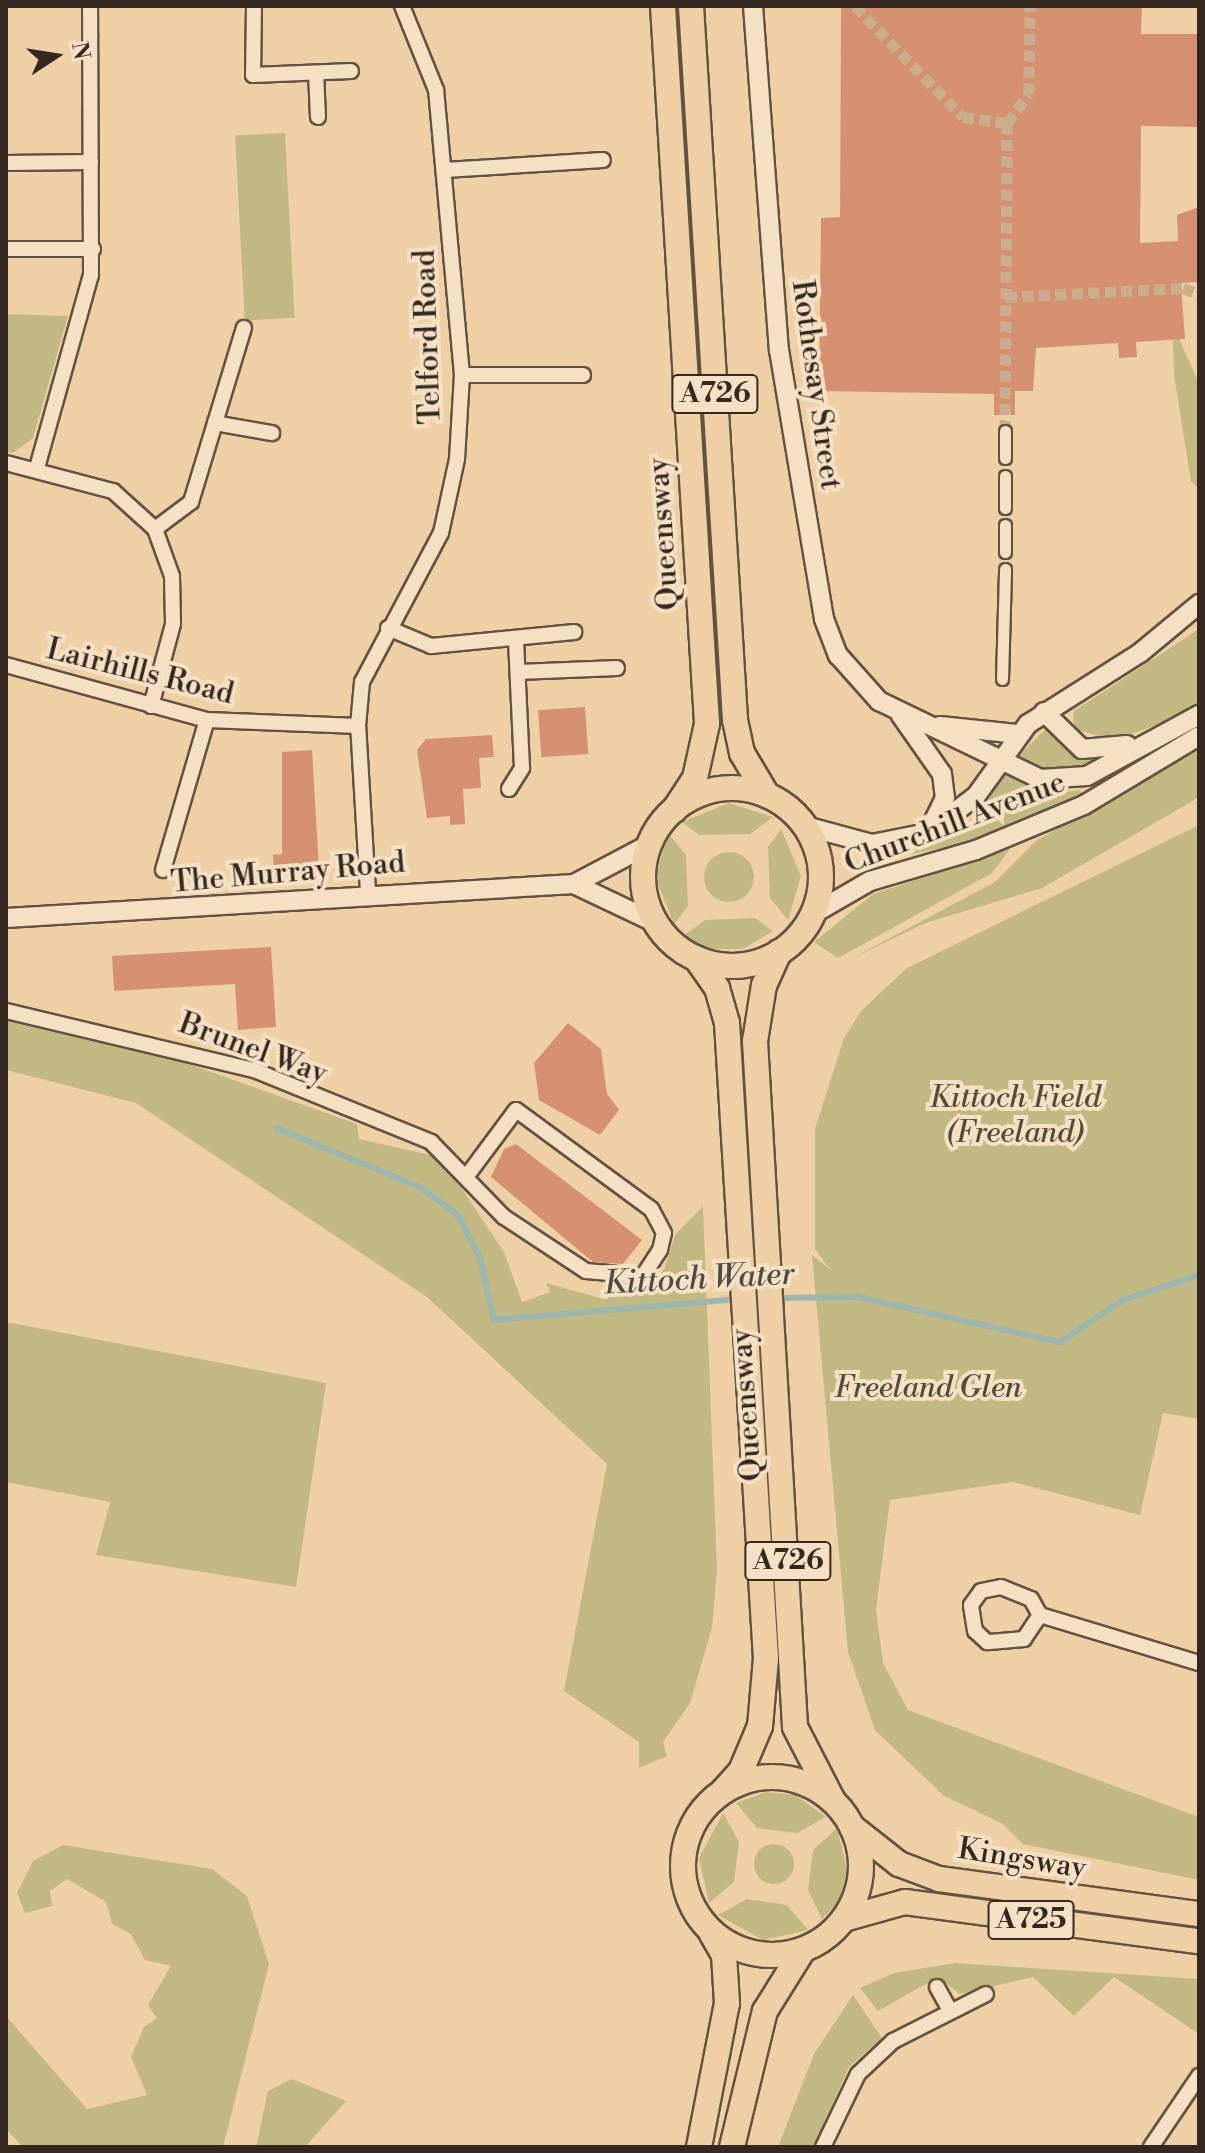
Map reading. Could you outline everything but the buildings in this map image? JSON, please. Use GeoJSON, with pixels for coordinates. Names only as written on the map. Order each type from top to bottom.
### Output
{"type":"FeatureCollection","features":[{"type":"Feature","properties":{"kind":"main road","name":"Queensway"},"geometry":{"type":"LineString","coordinates":[[663,6],[707,724],[695,778],[674,810]]}},
{"type":"Feature","properties":{"kind":"main road","name":"Queensway"},"geometry":{"type":"LineString","coordinates":[[691,6],[735,720],[742,753],[767,795]]}},
{"type":"Feature","properties":{"kind":"main road","name":"A726"},"geometry":{"type":"LineString","coordinates":[[805,826],[767,795],[713,790],[674,810],[650,844],[644,884],[656,923],[696,958],[743,965],[779,952],[813,914]]}},
{"type":"Feature","properties":{"kind":"main road"},"geometry":{"type":"LineString","coordinates":[[805,826],[821,874],[813,914]]}},
{"type":"Feature","properties":{"kind":"main road","name":"Queensway"},"geometry":{"type":"LineString","coordinates":[[779,952],[755,1027],[795,1727],[833,1801]]}},
{"type":"Feature","properties":{"kind":"main road","name":"Queensway"},"geometry":{"type":"LineString","coordinates":[[696,958],[725,1008],[766,1685],[748,1759],[722,1792]]}},
{"type":"Feature","properties":{"kind":"main road","name":"A726"},"geometry":{"type":"LineString","coordinates":[[699,2147],[727,2003],[724,1955],[687,1895],[683,1855],[697,1817],[722,1792],[779,1777],[833,1801],[852,1827],[861,1874],[844,1919]]}},
{"type":"Feature","properties":{"kind":"main road","name":"Kingsway"},"geometry":{"type":"LineString","coordinates":[[852,1827],[899,1864],[939,1879],[1199,1914]]}},
{"type":"Feature","properties":{"kind":"main road","name":"Kingsway"},"geometry":{"type":"LineString","coordinates":[[844,1919],[905,1902],[1199,1941]]}},
{"type":"Feature","properties":{"kind":"main road"},"geometry":{"type":"LineString","coordinates":[[732,2147],[765,2011],[803,1950],[844,1919]]}},
{"type":"Feature","properties":{"kind":"main road"},"geometry":{"type":"LineString","coordinates":[[712,1934],[765,1956],[803,1950]]}},
{"type":"Feature","properties":{"kind":"street"},"geometry":{"type":"LineString","coordinates":[[37,468],[86,302],[93,249],[90,6]]}},
{"type":"Feature","properties":{"kind":"street"},"geometry":{"type":"LineString","coordinates":[[254,6],[253,75],[351,71]]}},
{"type":"Feature","properties":{"kind":"street","name":"Rothesay Street"},"geometry":{"type":"LineString","coordinates":[[753,6],[779,350],[824,619],[838,655],[863,687],[898,712],[926,723]]}},
{"type":"Feature","properties":{"kind":"street","name":"Telford Road"},"geometry":{"type":"LineString","coordinates":[[368,892],[358,726],[362,682],[441,533],[457,459],[462,375],[436,90],[404,7]]}},
{"type":"Feature","properties":{"kind":"street"},"geometry":{"type":"LineString","coordinates":[[316,73],[318,117]]}},
{"type":"Feature","properties":{"kind":"street"},"geometry":{"type":"LineString","coordinates":[[445,170],[603,160]]}},
{"type":"Feature","properties":{"kind":"street"},"geometry":{"type":"LineString","coordinates":[[6,163],[91,162]]}},
{"type":"Feature","properties":{"kind":"street"},"geometry":{"type":"LineString","coordinates":[[6,249],[93,249]]}},
{"type":"Feature","properties":{"kind":"street"},"geometry":{"type":"LineString","coordinates":[[155,529],[191,502],[244,328]]}},
{"type":"Feature","properties":{"kind":"street"},"geometry":{"type":"LineString","coordinates":[[462,375],[583,375]]}},
{"type":"Feature","properties":{"kind":"street"},"geometry":{"type":"LineString","coordinates":[[215,423],[272,433]]}},
{"type":"Feature","properties":{"kind":"street"},"geometry":{"type":"LineString","coordinates":[[1005,431],[1005,458]]}},
{"type":"Feature","properties":{"kind":"street"},"geometry":{"type":"LineString","coordinates":[[6,463],[37,468],[113,491],[155,529],[172,576],[173,624],[151,706]]}},
{"type":"Feature","properties":{"kind":"street"},"geometry":{"type":"LineString","coordinates":[[1005,476],[1005,508]]}},
{"type":"Feature","properties":{"kind":"street"},"geometry":{"type":"LineString","coordinates":[[1005,525],[1005,552]]}},
{"type":"Feature","properties":{"kind":"street"},"geometry":{"type":"LineString","coordinates":[[1002,679],[1005,569]]}},
{"type":"Feature","properties":{"kind":"street","name":"Churchill Avenue"},"geometry":{"type":"LineString","coordinates":[[805,826],[872,844],[927,833],[964,808],[1017,734],[1044,712],[1140,653],[1199,604]]}},
{"type":"Feature","properties":{"kind":"street"},"geometry":{"type":"LineString","coordinates":[[388,628],[431,646],[516,641],[574,632]]}},
{"type":"Feature","properties":{"kind":"street"},"geometry":{"type":"LineString","coordinates":[[509,789],[522,768],[516,641]]}},
{"type":"Feature","properties":{"kind":"street","name":"Lairhills Road"},"geometry":{"type":"LineString","coordinates":[[6,665],[207,720],[358,726]]}},
{"type":"Feature","properties":{"kind":"street"},"geometry":{"type":"LineString","coordinates":[[518,672],[617,668]]}},
{"type":"Feature","properties":{"kind":"street"},"geometry":{"type":"LineString","coordinates":[[898,712],[942,774],[945,798],[927,833]]}},
{"type":"Feature","properties":{"kind":"street"},"geometry":{"type":"LineString","coordinates":[[1044,712],[1070,744],[1096,752],[1153,737]]}},
{"type":"Feature","properties":{"kind":"street"},"geometry":{"type":"LineString","coordinates":[[926,723],[1040,779],[1072,781],[1199,715]]}},
{"type":"Feature","properties":{"kind":"street"},"geometry":{"type":"LineString","coordinates":[[163,870],[207,720]]}},
{"type":"Feature","properties":{"kind":"street"},"geometry":{"type":"LineString","coordinates":[[926,723],[1017,734]]}},
{"type":"Feature","properties":{"kind":"street","name":"Churchill Avenue"},"geometry":{"type":"LineString","coordinates":[[813,914],[870,881],[976,850],[1084,805],[1199,736]]}},
{"type":"Feature","properties":{"kind":"street","name":"The Murray Road"},"geometry":{"type":"LineString","coordinates":[[6,918],[368,892],[574,884],[650,844]]}},
{"type":"Feature","properties":{"kind":"street","name":"The Murray Road"},"geometry":{"type":"LineString","coordinates":[[574,884],[656,923]]}},
{"type":"Feature","properties":{"kind":"street","name":"Brunel Way"},"geometry":{"type":"LineString","coordinates":[[6,1011],[254,1070],[431,1142],[469,1173],[504,1217],[586,1271],[643,1276],[660,1250],[664,1233],[651,1209],[516,1110],[469,1173]]}},
{"type":"Feature","properties":{"kind":"street"},"geometry":{"type":"LineString","coordinates":[[1040,1615],[1024,1639],[987,1642],[975,1631],[971,1605],[981,1591],[1001,1587],[1031,1599],[1040,1615],[1199,1663]]}},
{"type":"Feature","properties":{"kind":"street"},"geometry":{"type":"LineString","coordinates":[[937,1987],[950,2010]]}},
{"type":"Feature","properties":{"kind":"street"},"geometry":{"type":"LineString","coordinates":[[823,2147],[858,2074],[893,2041],[986,1994]]}},
{"type":"Feature","properties":{"kind":"street"},"geometry":{"type":"LineString","coordinates":[[1151,2147],[1199,2076]]}},
{"type":"Feature","properties":{"kind":"green space"},"geometry":{"type":"Polygon","coordinates":[[[285,133],[295,318],[245,320],[235,136],[285,133]]]}},
{"type":"Feature","properties":{"kind":"green space"},"geometry":{"type":"Polygon","coordinates":[[[6,314],[68,316],[33,438],[13,453],[6,452],[6,314]]]}},
{"type":"Feature","properties":{"kind":"green space"},"geometry":{"type":"Polygon","coordinates":[[[1179,339],[1199,383],[1199,489],[1191,481],[1174,375],[1173,340],[1179,339]]]}},
{"type":"Feature","properties":{"kind":"green space"},"geometry":{"type":"Polygon","coordinates":[[[1199,629],[1199,709],[1115,740],[1073,729],[1074,711],[1199,629]]]}},
{"type":"Feature","properties":{"kind":"green space"},"geometry":{"type":"Polygon","coordinates":[[[1049,726],[1070,750],[1111,757],[1094,768],[1041,772],[1015,759],[1049,726]]]}},
{"type":"Feature","properties":{"kind":"green space"},"geometry":{"type":"Polygon","coordinates":[[[1199,750],[1199,796],[1191,802],[1042,888],[925,923],[847,961],[995,882],[1037,840],[1199,750]]]}},
{"type":"Feature","properties":{"kind":"green space"},"geometry":{"type":"Polygon","coordinates":[[[1005,772],[1059,793],[1080,790],[1084,797],[971,842],[892,858],[930,846],[980,814],[1005,772]]]}},
{"type":"Feature","properties":{"kind":"green space"},"geometry":{"type":"Polygon","coordinates":[[[729,803],[773,817],[750,834],[699,835],[682,822],[729,803]]]}},
{"type":"Feature","properties":{"kind":"green space"},"geometry":{"type":"Polygon","coordinates":[[[1199,825],[1199,1419],[1163,1413],[1140,1515],[1013,1482],[890,1500],[876,1609],[883,1663],[908,1710],[1199,1817],[1199,1880],[1023,1844],[1003,1824],[943,1795],[875,1730],[848,1652],[812,1255],[830,1269],[815,1249],[815,1129],[844,1038],[862,1010],[907,968],[1199,825]]]}},
{"type":"Feature","properties":{"kind":"green space"},"geometry":{"type":"Polygon","coordinates":[[[781,829],[801,876],[788,920],[770,898],[768,847],[781,829]]]}},
{"type":"Feature","properties":{"kind":"green space"},"geometry":{"type":"Polygon","coordinates":[[[668,833],[686,855],[688,906],[674,924],[655,877],[668,833]]]}},
{"type":"Feature","properties":{"kind":"green space"},"geometry":{"type":"Polygon","coordinates":[[[1010,849],[992,873],[838,958],[814,942],[873,894],[1010,849]]]}},
{"type":"Feature","properties":{"kind":"green space"},"geometry":{"type":"Polygon","coordinates":[[[729,852],[747,859],[754,877],[747,895],[729,902],[711,895],[704,877],[711,859],[729,852]]]}},
{"type":"Feature","properties":{"kind":"green space"},"geometry":{"type":"Polygon","coordinates":[[[755,918],[773,931],[743,949],[710,949],[682,937],[705,920],[755,918]]]}},
{"type":"Feature","properties":{"kind":"green space"},"geometry":{"type":"Polygon","coordinates":[[[6,1019],[150,1050],[357,1124],[359,1139],[430,1155],[446,1165],[504,1252],[522,1302],[550,1292],[546,1283],[607,1300],[612,1287],[645,1286],[664,1270],[675,1235],[703,1206],[717,1570],[712,1628],[690,1703],[663,1742],[667,1756],[639,1768],[639,1742],[564,1691],[607,1464],[427,1297],[136,1103],[6,1070],[6,1019]]]}},
{"type":"Feature","properties":{"kind":"green space"},"geometry":{"type":"Polygon","coordinates":[[[6,1322],[326,1383],[296,1587],[96,1555],[110,1502],[6,1482],[6,1322]]]}},
{"type":"Feature","properties":{"kind":"green space"},"geometry":{"type":"Polygon","coordinates":[[[766,1792],[795,1795],[826,1817],[797,1833],[757,1828],[736,1803],[766,1792]]]}},
{"type":"Feature","properties":{"kind":"green space"},"geometry":{"type":"Polygon","coordinates":[[[723,1813],[739,1842],[734,1882],[709,1903],[699,1858],[723,1813]]]}},
{"type":"Feature","properties":{"kind":"green space"},"geometry":{"type":"Polygon","coordinates":[[[837,1828],[848,1873],[839,1901],[822,1919],[808,1890],[813,1850],[837,1828]]]}},
{"type":"Feature","properties":{"kind":"green space"},"geometry":{"type":"Polygon","coordinates":[[[774,1844],[788,1850],[794,1864],[788,1878],[774,1884],[760,1878],[754,1864],[760,1850],[774,1844]]]}},
{"type":"Feature","properties":{"kind":"green space"},"geometry":{"type":"Polygon","coordinates":[[[63,1845],[212,1869],[247,1896],[269,1964],[223,2147],[23,2147],[6,2129],[6,2016],[87,2109],[147,2095],[131,2057],[144,2027],[157,2018],[148,2005],[171,1966],[145,1960],[131,1934],[112,1924],[106,1902],[67,1879],[50,1891],[52,1906],[25,1913],[17,1893],[33,1861],[63,1845]]]}},
{"type":"Feature","properties":{"kind":"green space"},"geometry":{"type":"Polygon","coordinates":[[[747,1899],[787,1905],[808,1930],[763,1940],[718,1915],[747,1899]]]}},
{"type":"Feature","properties":{"kind":"green space"},"geometry":{"type":"Polygon","coordinates":[[[955,1963],[1199,1979],[1199,2034],[1114,1977],[1074,2016],[1033,1977],[960,1994],[938,1977],[878,2011],[860,1988],[894,1973],[955,1963]]]}},
{"type":"Feature","properties":{"kind":"green space"},"geometry":{"type":"Polygon","coordinates":[[[853,1995],[882,2038],[849,2067],[813,2147],[778,2147],[814,2054],[853,1995]]]}},
{"type":"Feature","properties":{"kind":"green space"},"geometry":{"type":"Polygon","coordinates":[[[292,2079],[346,2101],[305,2147],[256,2147],[268,2091],[292,2079]]]}},
{"type":"Feature","properties":{"kind":"waterway","name":"Kittoch Water"},"geometry":{"type":"LineString","coordinates":[[276,1128],[420,1187],[458,1215],[480,1258],[494,1320],[738,1299]]}},
{"type":"Feature","properties":{"kind":"waterway","name":"Kittoch Water"},"geometry":{"type":"LineString","coordinates":[[778,1298],[858,1297],[1060,1342],[1123,1300],[1199,1275]]}},
{"type":"Feature","properties":{"kind":"tunnel"},"geometry":{"type":"LineString","coordinates":[[855,6],[963,117],[1007,123]]}},
{"type":"Feature","properties":{"kind":"tunnel"},"geometry":{"type":"LineString","coordinates":[[1005,431],[1007,123],[1029,94],[1030,6]]}},
{"type":"Feature","properties":{"kind":"tunnel"},"geometry":{"type":"LineString","coordinates":[[1006,297],[1183,288],[1199,294]]}},
{"type":"Feature","properties":{"kind":"park label","name":"Kittoch Field (Freeland)"},"geometry":{"type":"Point","coordinates":[1015,1115]}},
{"type":"Feature","properties":{"kind":"park label","name":"Freeland Glen"},"geometry":{"type":"Point","coordinates":[928,1388]}}]}
